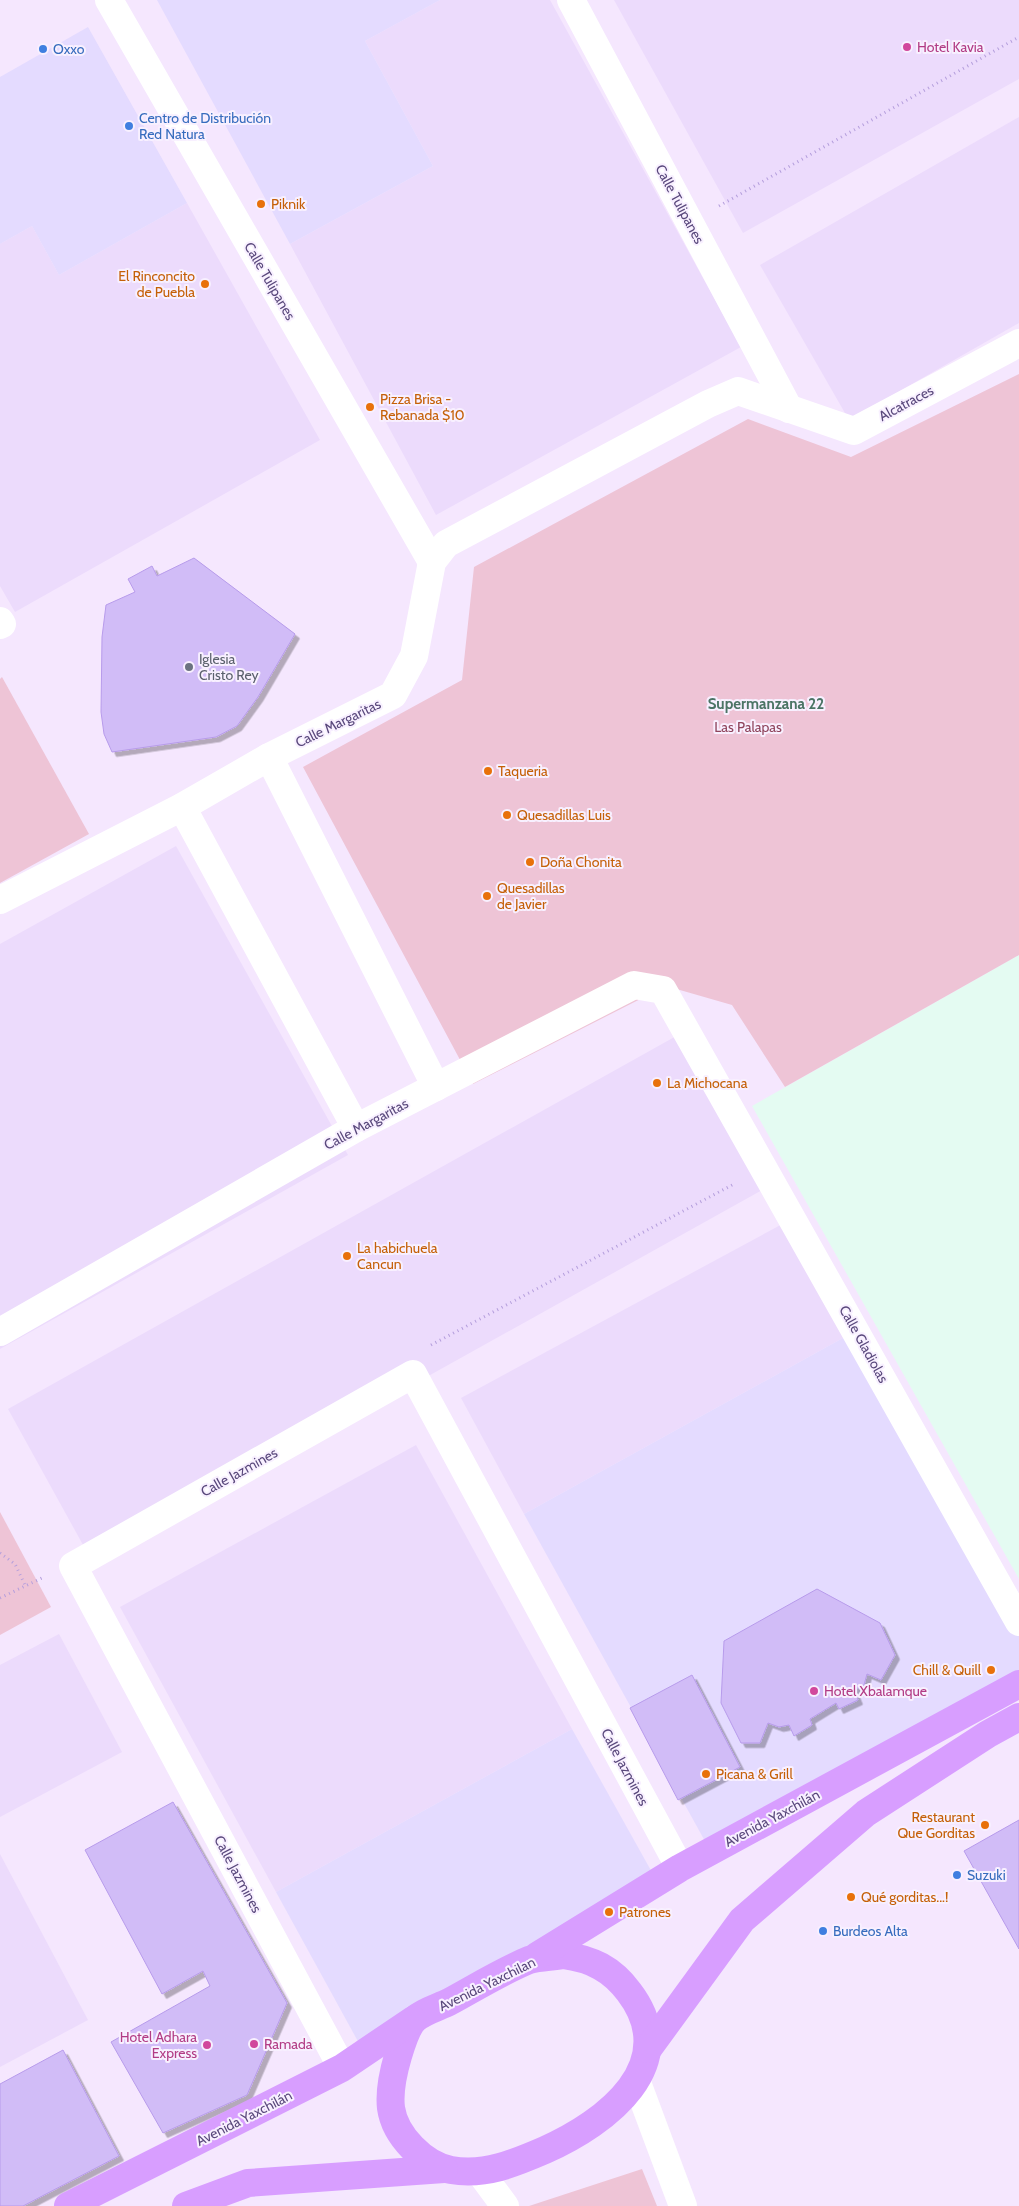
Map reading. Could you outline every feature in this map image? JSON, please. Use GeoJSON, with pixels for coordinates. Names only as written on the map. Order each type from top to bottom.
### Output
{"type":"FeatureCollection","features":[{"type":"Feature","properties":{"kind":"main road","name":"Avenida Yaxchilán"},"geometry":{"type":"LineString","coordinates":[[531,1960],[680,1868],[1019,1684]]}},
{"type":"Feature","properties":{"kind":"main road"},"geometry":{"type":"LineString","coordinates":[[648,2049],[742,1920],[866,1813],[988,1734],[1019,1717]]}},
{"type":"Feature","properties":{"kind":"main road","name":"Avenida Yaxchilan"},"geometry":{"type":"LineString","coordinates":[[563,1955],[578,1957],[599,1964],[617,1976],[638,2003],[645,2018],[648,2049],[636,2080],[625,2097],[591,2126],[560,2143],[518,2162],[479,2171],[464,2172],[444,2169],[427,2160],[413,2148],[402,2135],[391,2109],[393,2074],[400,2047],[414,2019],[531,1960],[563,1955]]}},
{"type":"Feature","properties":{"kind":"main road","name":"Avenida Yaxchilán"},"geometry":{"type":"LineString","coordinates":[[68,2206],[342,2068],[414,2019]]}},
{"type":"Feature","properties":{"kind":"main road"},"geometry":{"type":"LineString","coordinates":[[186,2206],[248,2183],[444,2169]]}},
{"type":"Feature","properties":{"kind":"street","name":"Calle Tulipanes"},"geometry":{"type":"LineString","coordinates":[[109,0],[432,562]]}},
{"type":"Feature","properties":{"kind":"street","name":"Calle Tulipanes"},"geometry":{"type":"LineString","coordinates":[[571,0],[789,409]]}},
{"type":"Feature","properties":{"kind":"street","name":"Alcatraces"},"geometry":{"type":"LineString","coordinates":[[432,562],[446,544],[708,404],[738,391],[854,431],[1019,343]]}},
{"type":"Feature","properties":{"kind":"street","name":"Calle Margaritas"},"geometry":{"type":"LineString","coordinates":[[0,900],[182,807],[269,757],[394,695],[414,656],[432,562]]}},
{"type":"Feature","properties":{"kind":"street"},"geometry":{"type":"LineString","coordinates":[[0,621],[2,624],[0,625]]}},
{"type":"Feature","properties":{"kind":"street"},"geometry":{"type":"LineString","coordinates":[[269,757],[436,1087]]}},
{"type":"Feature","properties":{"kind":"street"},"geometry":{"type":"LineString","coordinates":[[182,807],[356,1128]]}},
{"type":"Feature","properties":{"kind":"street","name":"Calle Margaritas"},"geometry":{"type":"LineString","coordinates":[[0,1332],[356,1128],[634,985],[663,990],[708,1068]]}},
{"type":"Feature","properties":{"kind":"street","name":"Calle Gladiolas"},"geometry":{"type":"LineString","coordinates":[[708,1068],[1019,1622]]}},
{"type":"Feature","properties":{"kind":"street","name":"Calle Jazmines"},"geometry":{"type":"LineString","coordinates":[[342,2068],[73,1566],[413,1374],[680,1868]]}},
{"type":"Feature","properties":{"kind":"street"},"geometry":{"type":"LineString","coordinates":[[636,2080],[682,2206]]}},
{"type":"Feature","properties":{"kind":"street"},"geometry":{"type":"LineString","coordinates":[[479,2171],[505,2206]]}},
{"type":"Feature","properties":{"kind":"path"},"geometry":{"type":"LineString","coordinates":[[690,223],[1019,37]]}},
{"type":"Feature","properties":{"kind":"path"},"geometry":{"type":"LineString","coordinates":[[413,1374],[424,1348],[765,1168]]}},
{"type":"Feature","properties":{"kind":"path"},"geometry":{"type":"LineString","coordinates":[[0,1553],[15,1564],[25,1585]]}},
{"type":"Feature","properties":{"kind":"path"},"geometry":{"type":"LineString","coordinates":[[0,1598],[25,1585],[73,1566]]}},
{"type":"Feature","properties":{"kind":"shaded area"},"geometry":{"type":"Polygon","coordinates":[[[157,0],[440,0],[365,41],[433,166],[290,244],[157,0]]]}},
{"type":"Feature","properties":{"kind":"shaded area"},"geometry":{"type":"Polygon","coordinates":[[[440,0],[550,0],[741,347],[436,515],[290,244],[433,166],[365,41],[440,0]]]}},
{"type":"Feature","properties":{"kind":"shaded area"},"geometry":{"type":"Polygon","coordinates":[[[614,0],[1019,0],[1019,79],[743,233],[614,0]]]}},
{"type":"Feature","properties":{"kind":"shaded area"},"geometry":{"type":"Polygon","coordinates":[[[88,27],[187,203],[59,275],[32,226],[0,244],[0,77],[88,27]]]}},
{"type":"Feature","properties":{"kind":"shaded area"},"geometry":{"type":"Polygon","coordinates":[[[1019,117],[1019,323],[849,420],[760,265],[1019,117]]]}},
{"type":"Feature","properties":{"kind":"shaded area"},"geometry":{"type":"Polygon","coordinates":[[[187,203],[320,440],[15,612],[0,586],[0,244],[32,226],[59,275],[187,203]]]}},
{"type":"Feature","properties":{"kind":"shaded area"},"geometry":{"type":"Polygon","coordinates":[[[176,846],[348,1155],[0,1349],[0,944],[176,846]]]}},
{"type":"Feature","properties":{"kind":"shaded area"},"geometry":{"type":"Polygon","coordinates":[[[1019,955],[1019,1579],[752,1106],[1019,955]]]}},
{"type":"Feature","properties":{"kind":"shaded area"},"geometry":{"type":"Polygon","coordinates":[[[687,1030],[773,1184],[93,1563],[8,1409],[687,1030]]]}},
{"type":"Feature","properties":{"kind":"shaded area"},"geometry":{"type":"Polygon","coordinates":[[[797,1216],[861,1328],[524,1514],[461,1398],[797,1216]]]}},
{"type":"Feature","properties":{"kind":"shaded area"},"geometry":{"type":"Polygon","coordinates":[[[861,1328],[1019,1614],[1019,1681],[711,1852],[524,1514],[861,1328]]]}},
{"type":"Feature","properties":{"kind":"shaded area"},"geometry":{"type":"Polygon","coordinates":[[[416,1445],[572,1729],[276,1892],[120,1607],[416,1445]]]}},
{"type":"Feature","properties":{"kind":"shaded area"},"geometry":{"type":"Polygon","coordinates":[[[59,1634],[122,1752],[0,1817],[0,1665],[59,1634]]]}},
{"type":"Feature","properties":{"kind":"shaded area"},"geometry":{"type":"Polygon","coordinates":[[[572,1729],[663,1892],[366,2056],[276,1892],[572,1729]]]}},
{"type":"Feature","properties":{"kind":"shaded area"},"geometry":{"type":"Polygon","coordinates":[[[0,1854],[88,2020],[0,2067],[0,1854]]]}},
{"type":"Feature","properties":{"kind":"green space","name":"Las Palapas"},"geometry":{"type":"Polygon","coordinates":[[[1019,374],[1019,955],[785,1087],[732,1005],[666,986],[473,1084],[303,767],[462,680],[474,567],[748,419],[851,457],[1019,374]]]}},
{"type":"Feature","properties":{"kind":"green space"},"geometry":{"type":"Polygon","coordinates":[[[2,677],[89,834],[0,883],[0,679],[2,677]]]}},
{"type":"Feature","properties":{"kind":"green space"},"geometry":{"type":"Polygon","coordinates":[[[0,1512],[51,1607],[0,1635],[0,1512]]]}},
{"type":"Feature","properties":{"kind":"green space"},"geometry":{"type":"Polygon","coordinates":[[[642,2169],[657,2206],[529,2206],[642,2169]]]}},
{"type":"Feature","properties":{"kind":"building","name":"Iglesia Cristo Rey"},"geometry":{"type":"Polygon","coordinates":[[[194,558],[295,634],[258,697],[237,726],[216,737],[112,752],[104,734],[101,712],[102,637],[106,605],[135,592],[128,579],[152,566],[157,576],[194,558]]]}},
{"type":"Feature","properties":{"kind":"building"},"geometry":{"type":"Polygon","coordinates":[[[817,1589],[880,1623],[895,1655],[881,1680],[867,1674],[864,1685],[854,1690],[858,1700],[839,1709],[836,1703],[810,1719],[812,1725],[794,1736],[789,1725],[779,1727],[768,1723],[760,1743],[741,1743],[721,1703],[724,1641],[817,1589]]]}},
{"type":"Feature","properties":{"kind":"building"},"geometry":{"type":"Polygon","coordinates":[[[692,1675],[740,1767],[678,1800],[630,1708],[692,1675]]]}},
{"type":"Feature","properties":{"kind":"building"},"geometry":{"type":"Polygon","coordinates":[[[173,1802],[287,2003],[247,2095],[163,2133],[111,2042],[210,1986],[203,1971],[162,1994],[85,1850],[173,1802]]]}},
{"type":"Feature","properties":{"kind":"building"},"geometry":{"type":"Polygon","coordinates":[[[1019,1820],[1019,1949],[964,1851],[1019,1820]]]}},
{"type":"Feature","properties":{"kind":"building"},"geometry":{"type":"Polygon","coordinates":[[[63,2050],[119,2156],[23,2206],[0,2206],[0,2084],[63,2050]]]}},
{"type":"Feature","properties":{"kind":"place","name":"Hotel Kavia"},"geometry":{"type":"Point","coordinates":[907,47]}},
{"type":"Feature","properties":{"kind":"place","name":"Oxxo"},"geometry":{"type":"Point","coordinates":[43,49]}},
{"type":"Feature","properties":{"kind":"place","name":"Centro de Distribución Red Natura"},"geometry":{"type":"Point","coordinates":[129,126]}},
{"type":"Feature","properties":{"kind":"place","name":"Piknik"},"geometry":{"type":"Point","coordinates":[261,204]}},
{"type":"Feature","properties":{"kind":"place","name":"El Rinconcito de Puebla"},"geometry":{"type":"Point","coordinates":[205,284]}},
{"type":"Feature","properties":{"kind":"place","name":"Pizza Brisa - Rebanada $10"},"geometry":{"type":"Point","coordinates":[370,407]}},
{"type":"Feature","properties":{"kind":"place","name":"Iglesia Cristo Rey"},"geometry":{"type":"Point","coordinates":[189,667]}},
{"type":"Feature","properties":{"kind":"place","name":"Taqueria"},"geometry":{"type":"Point","coordinates":[488,771]}},
{"type":"Feature","properties":{"kind":"place","name":"Quesadillas Luis"},"geometry":{"type":"Point","coordinates":[507,815]}},
{"type":"Feature","properties":{"kind":"place","name":"Doña Chonita"},"geometry":{"type":"Point","coordinates":[530,862]}},
{"type":"Feature","properties":{"kind":"place","name":"Quesadillas de Javier"},"geometry":{"type":"Point","coordinates":[487,896]}},
{"type":"Feature","properties":{"kind":"place","name":"La Michocana"},"geometry":{"type":"Point","coordinates":[657,1083]}},
{"type":"Feature","properties":{"kind":"place","name":"La habichuela Cancun"},"geometry":{"type":"Point","coordinates":[347,1256]}},
{"type":"Feature","properties":{"kind":"place","name":"Chill & Quill"},"geometry":{"type":"Point","coordinates":[991,1670]}},
{"type":"Feature","properties":{"kind":"place","name":"Hotel Xbalamque"},"geometry":{"type":"Point","coordinates":[814,1691]}},
{"type":"Feature","properties":{"kind":"place","name":"Picana & Grill"},"geometry":{"type":"Point","coordinates":[706,1774]}},
{"type":"Feature","properties":{"kind":"place","name":"Restaurant Que Gorditas"},"geometry":{"type":"Point","coordinates":[985,1825]}},
{"type":"Feature","properties":{"kind":"place","name":"Suzuki"},"geometry":{"type":"Point","coordinates":[957,1875]}},
{"type":"Feature","properties":{"kind":"place","name":"Qué gorditas...!"},"geometry":{"type":"Point","coordinates":[851,1897]}},
{"type":"Feature","properties":{"kind":"place","name":"Patrones"},"geometry":{"type":"Point","coordinates":[609,1912]}},
{"type":"Feature","properties":{"kind":"place","name":"Burdeos Alta"},"geometry":{"type":"Point","coordinates":[823,1931]}},
{"type":"Feature","properties":{"kind":"place","name":"Ramada"},"geometry":{"type":"Point","coordinates":[254,2044]}},
{"type":"Feature","properties":{"kind":"place","name":"Hotel Adhara Express"},"geometry":{"type":"Point","coordinates":[207,2045]}},
{"type":"Feature","properties":{"kind":"district","name":"Supermanzana 22"},"geometry":{"type":"Point","coordinates":[766,704]}}]}
